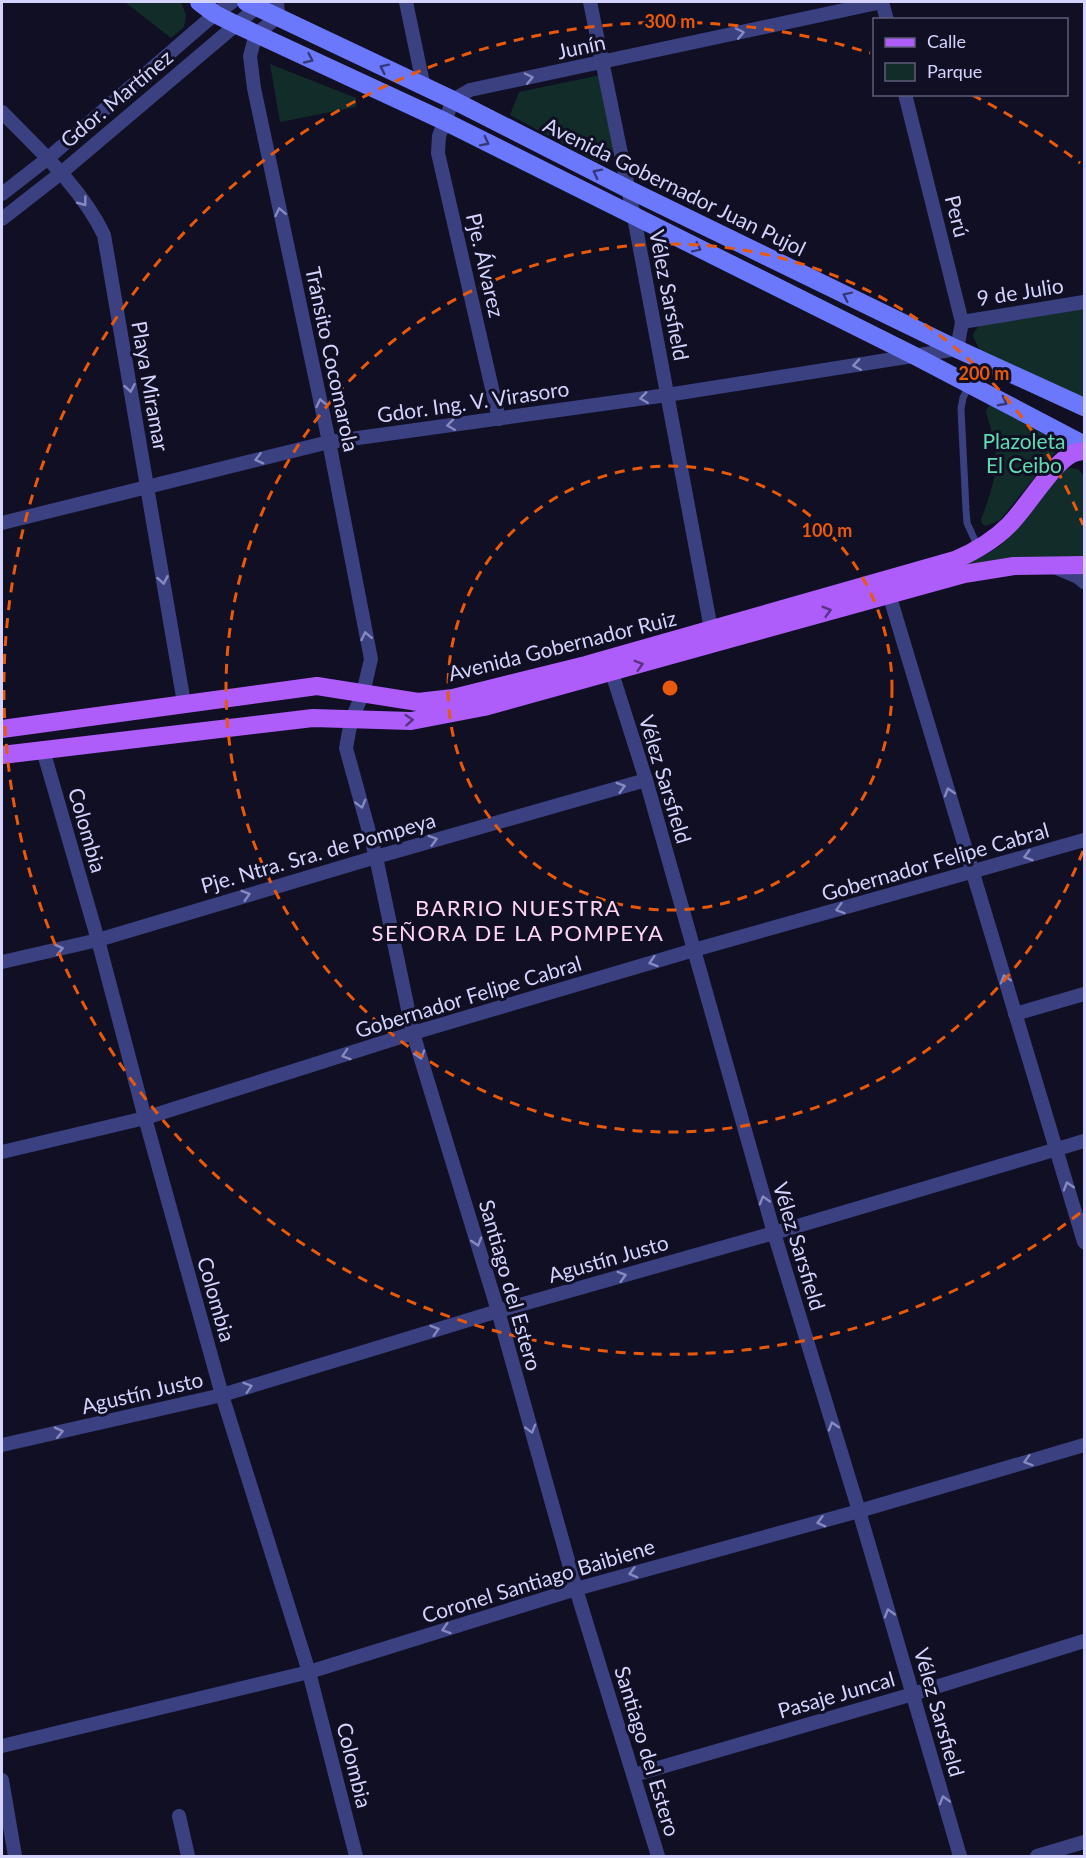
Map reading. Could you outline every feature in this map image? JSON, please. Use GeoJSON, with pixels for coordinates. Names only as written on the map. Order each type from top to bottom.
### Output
{"type":"FeatureCollection","features":[{"type":"Feature","properties":{"kind":"main road"},"geometry":{"type":"LineString","coordinates":[[199,2],[215,14],[444,121],[915,356],[1084,448]]}},
{"type":"Feature","properties":{"kind":"main road","name":"Avenida Gobernador Juan Pujol"},"geometry":{"type":"LineString","coordinates":[[252,4],[278,9],[424,88],[453,100],[628,191],[957,349],[1084,407]]}},
{"type":"Feature","properties":{"kind":"main road","name":"Avenida Gobernador Ruiz"},"geometry":{"type":"LineString","coordinates":[[2,729],[317,686],[418,702],[453,698],[586,665],[955,560],[979,549],[1009,525],[1064,459],[1084,448]]}},
{"type":"Feature","properties":{"kind":"main road","name":"Avenida Gobernador Ruiz"},"geometry":{"type":"LineString","coordinates":[[2,755],[313,718],[351,721],[411,721],[484,707],[612,673],[964,574],[1014,566],[1084,565]]}},
{"type":"Feature","properties":{"kind":"street","name":"Gdor. Martínez"},"geometry":{"type":"LineString","coordinates":[[2,194],[47,159],[215,14],[232,2]]}},
{"type":"Feature","properties":{"kind":"street"},"geometry":{"type":"LineString","coordinates":[[406,2],[424,88]]}},
{"type":"Feature","properties":{"kind":"street"},"geometry":{"type":"LineString","coordinates":[[590,2],[628,191]]}},
{"type":"Feature","properties":{"kind":"street"},"geometry":{"type":"LineString","coordinates":[[882,2],[886,18]]}},
{"type":"Feature","properties":{"kind":"street","name":"Junín"},"geometry":{"type":"LineString","coordinates":[[453,100],[470,90],[882,2]]}},
{"type":"Feature","properties":{"kind":"street","name":"Gdor. Martínez"},"geometry":{"type":"LineString","coordinates":[[2,219],[62,173],[236,24],[252,4]]}},
{"type":"Feature","properties":{"kind":"street"},"geometry":{"type":"LineString","coordinates":[[256,34],[278,9]]}},
{"type":"Feature","properties":{"kind":"street","name":"Tránsito Cocomarola"},"geometry":{"type":"LineString","coordinates":[[256,34],[250,56],[254,88],[329,442],[371,659],[363,693],[351,721]]}},
{"type":"Feature","properties":{"kind":"street","name":"Perú"},"geometry":{"type":"LineString","coordinates":[[906,96],[962,322],[957,349]]}},
{"type":"Feature","properties":{"kind":"street"},"geometry":{"type":"LineString","coordinates":[[444,121],[453,100]]}},
{"type":"Feature","properties":{"kind":"street","name":"Playa Miramar"},"geometry":{"type":"LineString","coordinates":[[2,112],[62,173],[96,218],[104,235],[184,703]]}},
{"type":"Feature","properties":{"kind":"street","name":"Pje. Álvarez"},"geometry":{"type":"LineString","coordinates":[[444,121],[439,136],[438,153],[499,419]]}},
{"type":"Feature","properties":{"kind":"street","name":"Avenida Gobernador Juan Pujol"},"geometry":{"type":"LineString","coordinates":[[628,191],[634,217]]}},
{"type":"Feature","properties":{"kind":"street","name":"Vélez Sarsfield"},"geometry":{"type":"LineString","coordinates":[[634,217],[711,629]]}},
{"type":"Feature","properties":{"kind":"street","name":"9 de Julio"},"geometry":{"type":"LineString","coordinates":[[962,322],[1084,302]]}},
{"type":"Feature","properties":{"kind":"street","name":"Gdor. Ing. V. Virasoro"},"geometry":{"type":"LineString","coordinates":[[2,523],[329,442],[667,395],[957,349]]}},
{"type":"Feature","properties":{"kind":"street"},"geometry":{"type":"LineString","coordinates":[[1050,565],[1084,582]]}},
{"type":"Feature","properties":{"kind":"street"},"geometry":{"type":"LineString","coordinates":[[889,594],[1084,1242]]}},
{"type":"Feature","properties":{"kind":"street"},"geometry":{"type":"LineString","coordinates":[[586,665],[612,673]]}},
{"type":"Feature","properties":{"kind":"street","name":"Vélez Sarsfield"},"geometry":{"type":"LineString","coordinates":[[612,673],[646,780],[774,1233],[859,1511],[960,1857]]}},
{"type":"Feature","properties":{"kind":"street","name":"Santiago del Estero"},"geometry":{"type":"LineString","coordinates":[[351,721],[346,747],[376,856],[414,1033],[498,1311],[576,1589],[658,1857]]}},
{"type":"Feature","properties":{"kind":"street","name":"Colombia"},"geometry":{"type":"LineString","coordinates":[[43,750],[98,940],[222,1395],[309,1672],[356,1857]]}},
{"type":"Feature","properties":{"kind":"street","name":"Pje. Ntra. Sra. de Pompeya"},"geometry":{"type":"LineString","coordinates":[[2,962],[98,940],[376,856],[646,780]]}},
{"type":"Feature","properties":{"kind":"street","name":"Gobernador Felipe Cabral"},"geometry":{"type":"LineString","coordinates":[[2,1152],[145,1118],[414,1033],[694,950],[1084,840]]}},
{"type":"Feature","properties":{"kind":"street"},"geometry":{"type":"LineString","coordinates":[[1015,1014],[1084,994]]}},
{"type":"Feature","properties":{"kind":"street","name":"Agustín Justo"},"geometry":{"type":"LineString","coordinates":[[2,1445],[222,1395],[498,1311],[774,1233],[1084,1141]]}},
{"type":"Feature","properties":{"kind":"street","name":"Coronel Santiago Baibiene"},"geometry":{"type":"LineString","coordinates":[[2,1746],[309,1672],[576,1589],[859,1511],[1084,1445]]}},
{"type":"Feature","properties":{"kind":"street","name":"Pasaje Juncal"},"geometry":{"type":"LineString","coordinates":[[634,1775],[913,1694],[1084,1641]]}},
{"type":"Feature","properties":{"kind":"street"},"geometry":{"type":"LineString","coordinates":[[2,1780],[15,1857]]}},
{"type":"Feature","properties":{"kind":"street"},"geometry":{"type":"LineString","coordinates":[[179,1816],[188,1857]]}},
{"type":"Feature","properties":{"kind":"street"},"geometry":{"type":"LineString","coordinates":[[1037,1857],[1084,1842]]}},
{"type":"Feature","properties":{"kind":"lane"},"geometry":{"type":"LineString","coordinates":[[969,384],[961,409],[966,516],[970,532],[979,549]]}},
{"type":"Feature","properties":{"kind":"green space"},"geometry":{"type":"Polygon","coordinates":[[[125,2],[181,2],[186,15],[184,27],[171,38],[125,2]]]}},
{"type":"Feature","properties":{"kind":"green space"},"geometry":{"type":"Polygon","coordinates":[[[270,64],[356,98],[356,107],[280,122],[270,64]]]}},
{"type":"Feature","properties":{"kind":"green space"},"geometry":{"type":"Polygon","coordinates":[[[601,75],[616,149],[606,160],[597,162],[510,115],[519,92],[601,75]]]}},
{"type":"Feature","properties":{"kind":"green space"},"geometry":{"type":"Polygon","coordinates":[[[1084,306],[1084,402],[979,349],[973,336],[978,328],[986,323],[1084,306]]]}},
{"type":"Feature","properties":{"kind":"green space","name":"Plazoleta El Ceibo"},"geometry":{"type":"Polygon","coordinates":[[[990,405],[1052,437],[1057,442],[1057,450],[1000,520],[986,526],[981,520],[996,467],[994,444],[986,412],[990,405]]]}},
{"type":"Feature","properties":{"kind":"green space"},"geometry":{"type":"Polygon","coordinates":[[[1064,469],[1078,469],[1084,476],[1084,556],[1004,558],[949,571],[982,557],[1000,546],[1064,469]]]}},
{"type":"Feature","properties":{"kind":"district","name":"BARRIO NUESTRA SEÑORA DE LA POMPEYA"},"geometry":{"type":"Point","coordinates":[518,920]}}]}
